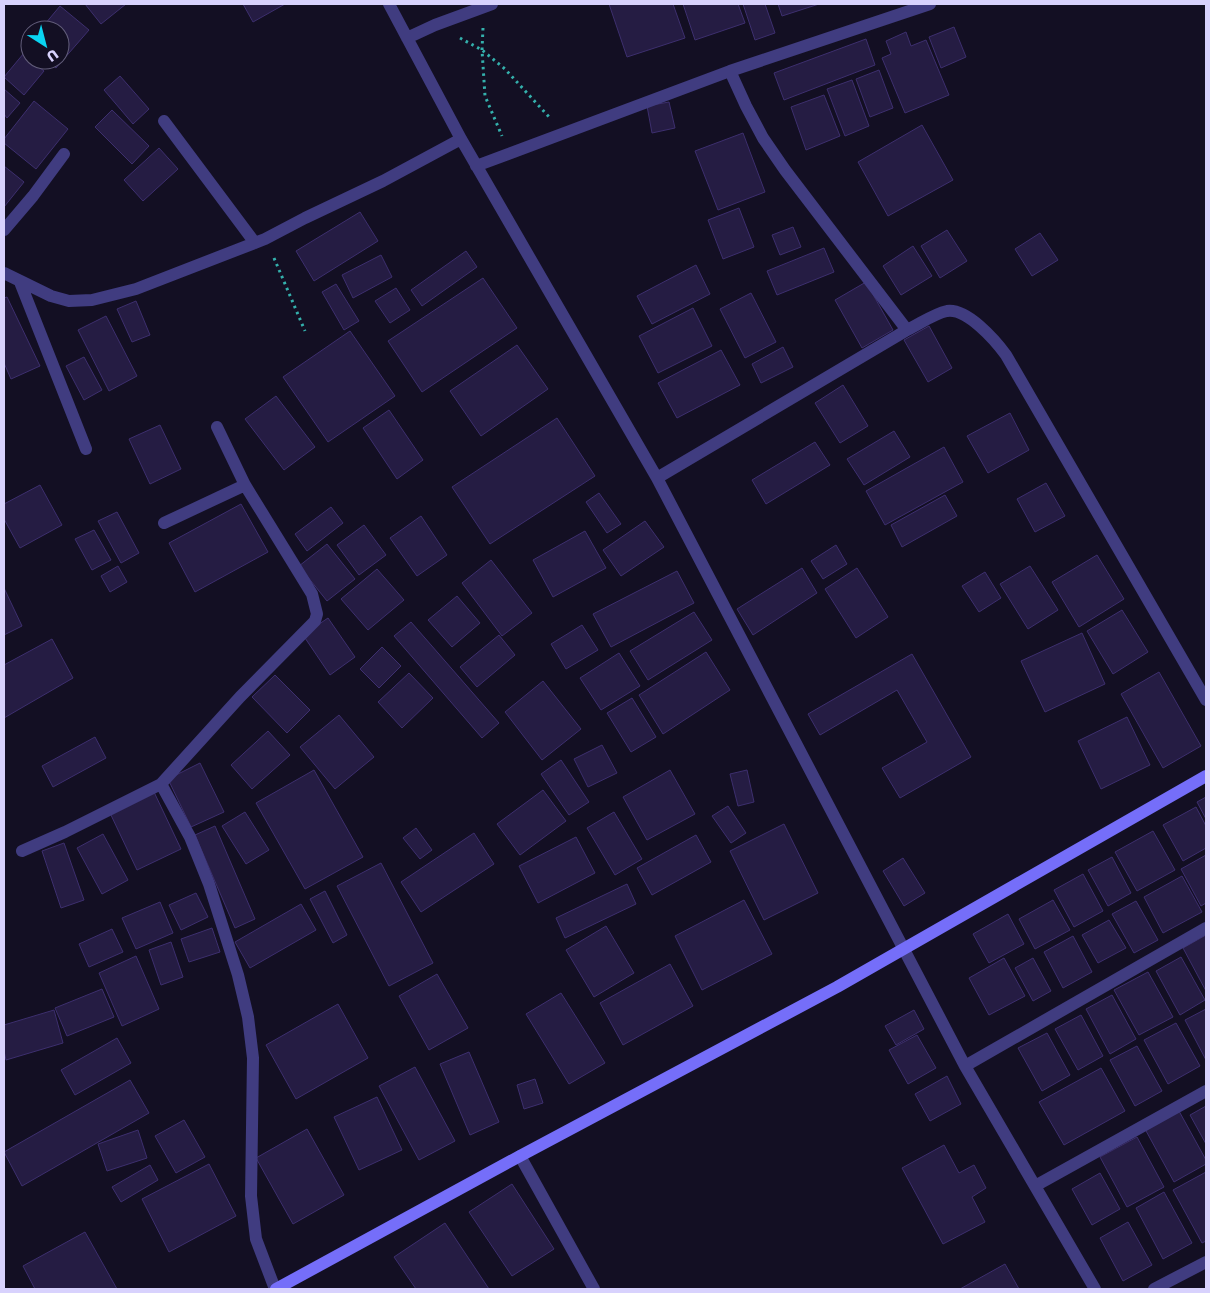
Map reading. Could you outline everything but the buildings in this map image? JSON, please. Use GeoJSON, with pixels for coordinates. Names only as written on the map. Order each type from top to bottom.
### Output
{"type":"FeatureCollection","features":[{"type":"Feature","properties":{"kind":"street"},"geometry":{"type":"LineString","coordinates":[[389,4],[476,166],[657,478],[965,1066],[1096,1289]]}},
{"type":"Feature","properties":{"kind":"street"},"geometry":{"type":"LineString","coordinates":[[476,166],[730,71],[930,4]]}},
{"type":"Feature","properties":{"kind":"street"},"geometry":{"type":"LineString","coordinates":[[407,38],[488,5]]}},
{"type":"Feature","properties":{"kind":"street"},"geometry":{"type":"LineString","coordinates":[[730,71],[746,106],[784,170],[907,330]]}},
{"type":"Feature","properties":{"kind":"street"},"geometry":{"type":"LineString","coordinates":[[164,121],[260,241]]}},
{"type":"Feature","properties":{"kind":"street"},"geometry":{"type":"LineString","coordinates":[[4,274],[50,296],[69,301],[92,300],[136,289],[260,241],[383,181],[461,139]]}},
{"type":"Feature","properties":{"kind":"street"},"geometry":{"type":"LineString","coordinates":[[4,230],[64,154]]}},
{"type":"Feature","properties":{"kind":"street"},"geometry":{"type":"LineString","coordinates":[[20,282],[86,449]]}},
{"type":"Feature","properties":{"kind":"street"},"geometry":{"type":"LineString","coordinates":[[657,478],[907,330],[949,311],[965,316],[989,334],[998,344],[1016,372],[1206,700]]}},
{"type":"Feature","properties":{"kind":"street"},"geometry":{"type":"LineString","coordinates":[[22,851],[65,832],[161,784],[240,697],[312,626],[317,614],[312,594],[245,485],[217,427]]}},
{"type":"Feature","properties":{"kind":"street"},"geometry":{"type":"LineString","coordinates":[[164,523],[245,485]]}},
{"type":"Feature","properties":{"kind":"street"},"geometry":{"type":"LineString","coordinates":[[161,784],[190,836],[209,884],[238,975],[248,1017],[253,1058],[252,1196],[255,1230],[256,1239],[276,1289],[837,986],[1206,776]]}},
{"type":"Feature","properties":{"kind":"street"},"geometry":{"type":"LineString","coordinates":[[965,1066],[1206,928]]}},
{"type":"Feature","properties":{"kind":"street"},"geometry":{"type":"LineString","coordinates":[[1035,1186],[1206,1091]]}},
{"type":"Feature","properties":{"kind":"street"},"geometry":{"type":"LineString","coordinates":[[520,1156],[594,1289]]}},
{"type":"Feature","properties":{"kind":"street"},"geometry":{"type":"LineString","coordinates":[[1154,1289],[1206,1262]]}},
{"type":"Feature","properties":{"kind":"path"},"geometry":{"type":"LineString","coordinates":[[488,5],[482,50],[485,96],[509,153]]}},
{"type":"Feature","properties":{"kind":"path"},"geometry":{"type":"LineString","coordinates":[[435,25],[482,50],[505,69],[564,133]]}},
{"type":"Feature","properties":{"kind":"path"},"geometry":{"type":"LineString","coordinates":[[260,241],[305,330]]}}]}
